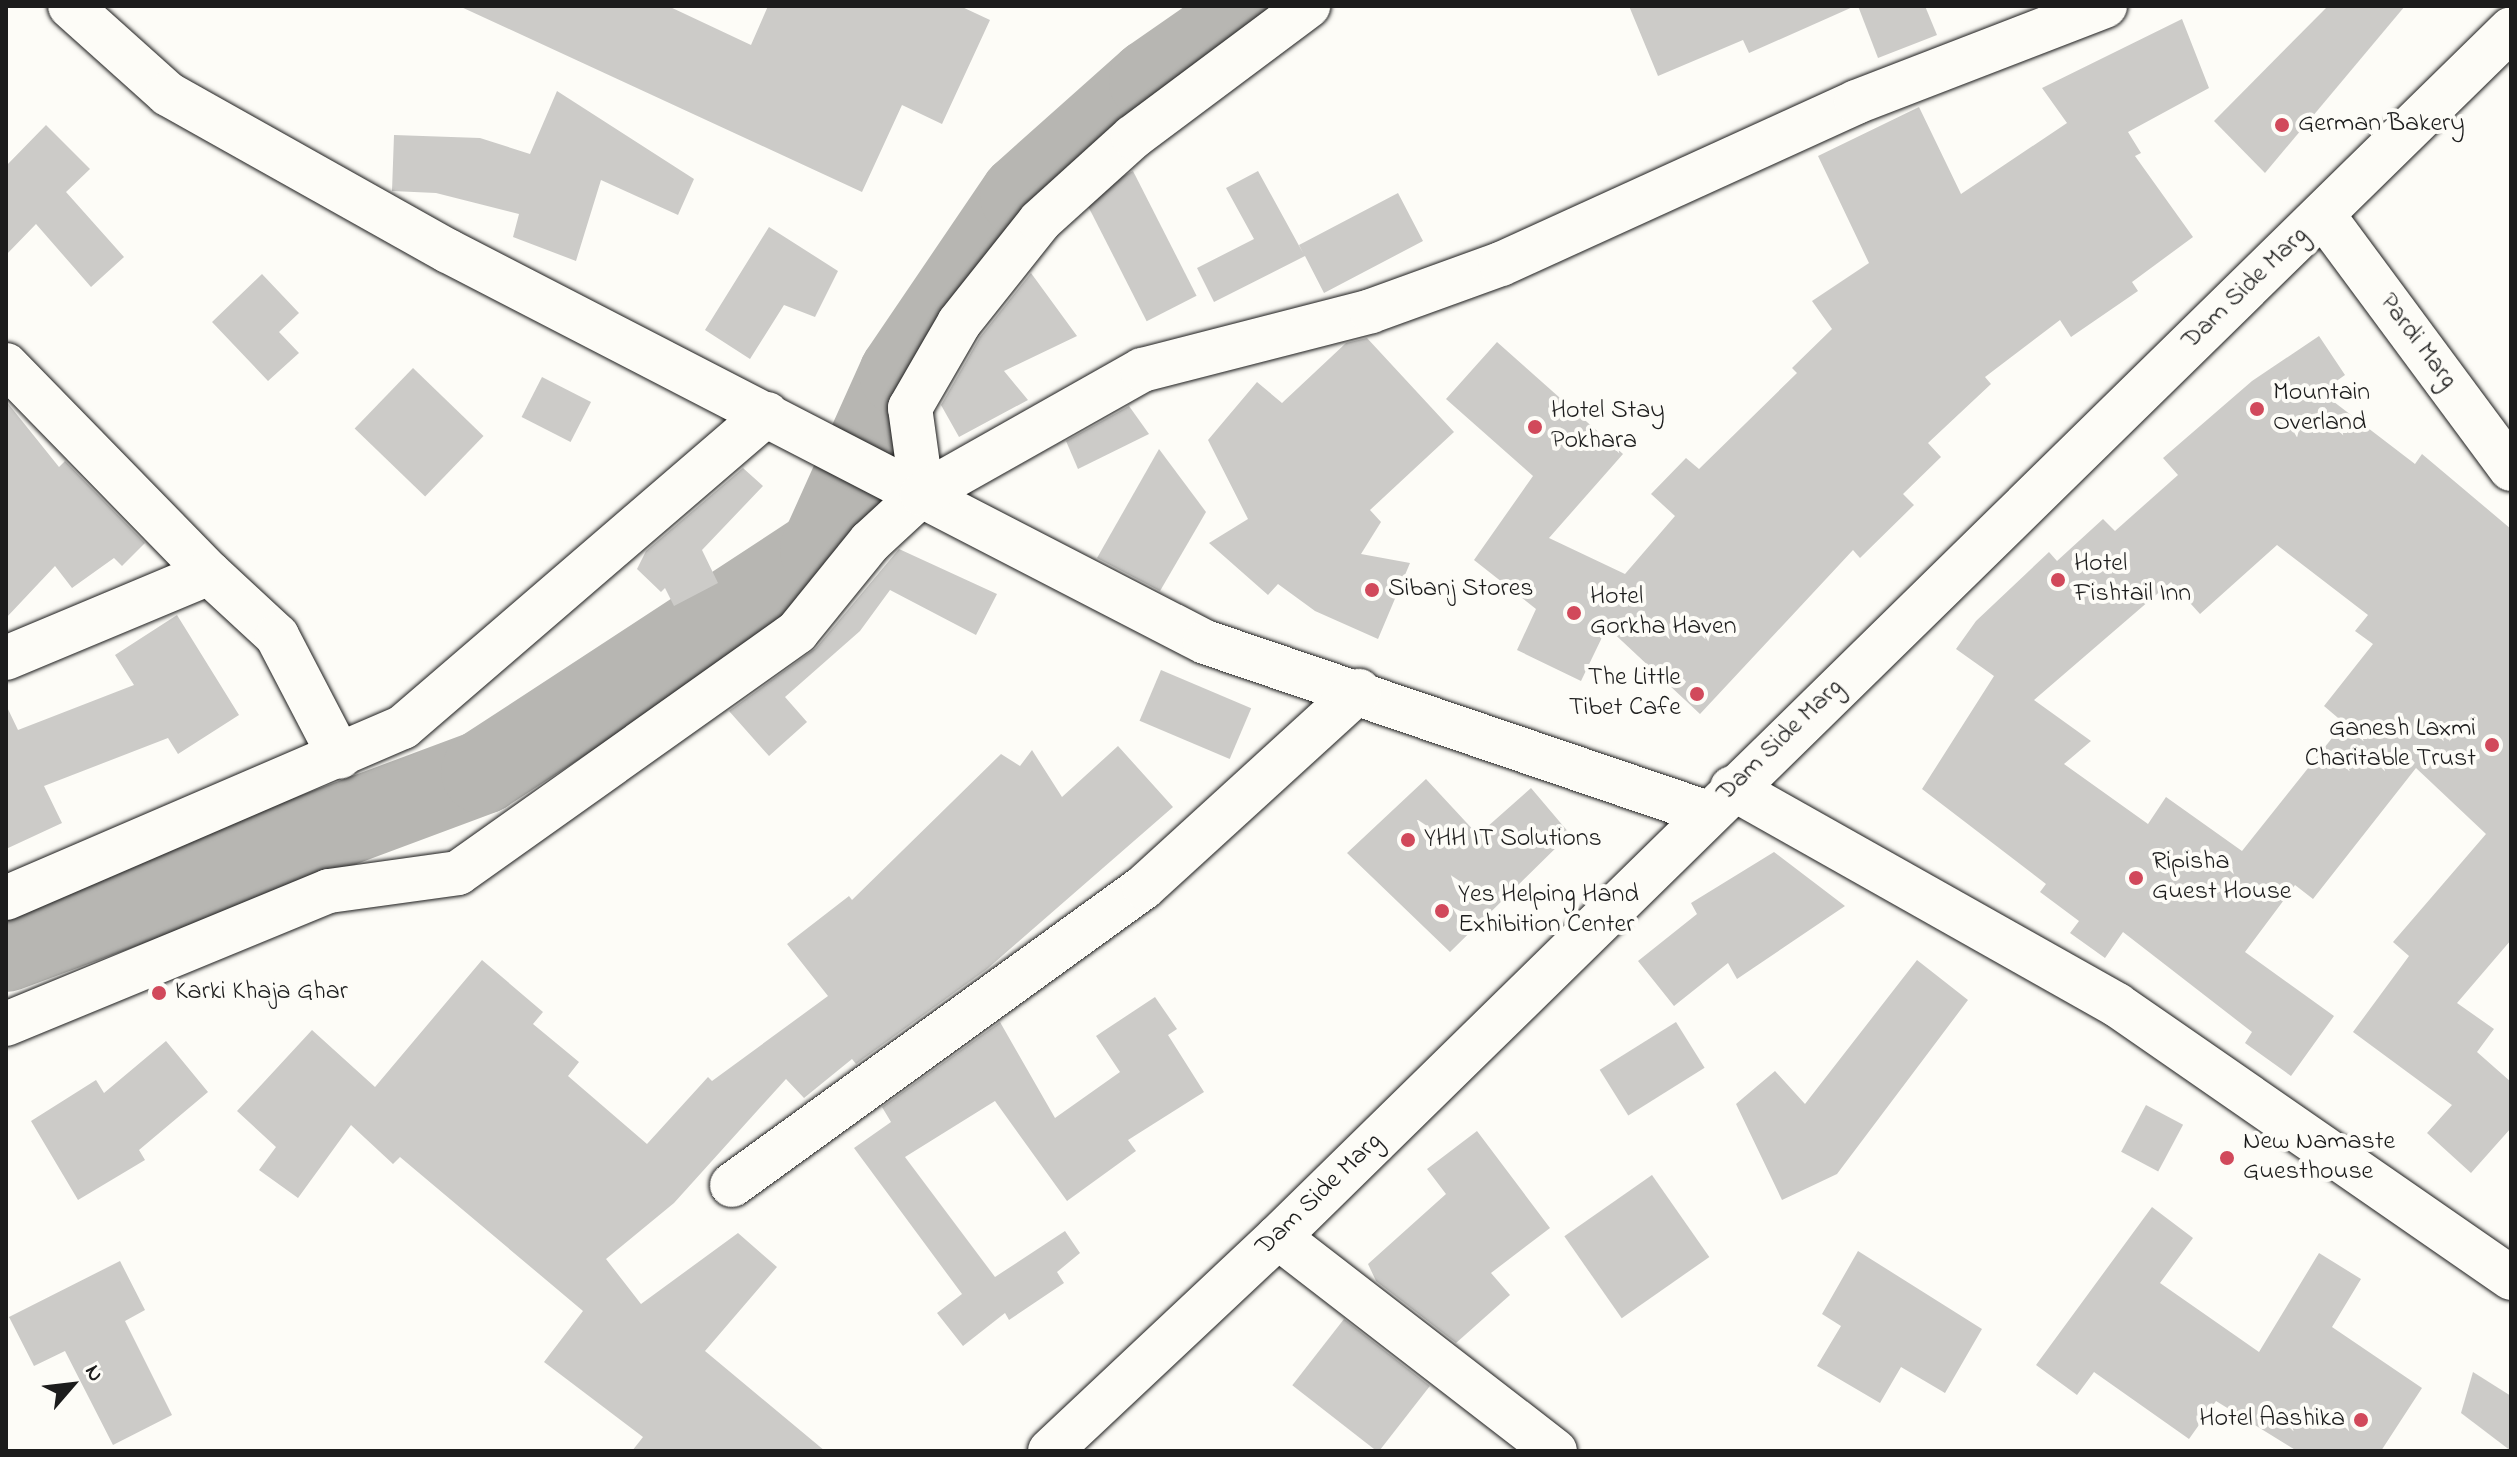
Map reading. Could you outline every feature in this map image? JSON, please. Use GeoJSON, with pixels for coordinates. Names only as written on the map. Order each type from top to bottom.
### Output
{"type":"FeatureCollection","features":[{"type":"Feature","properties":{"kind":"street"},"geometry":{"type":"LineString","coordinates":[[70,6],[168,94],[448,251],[823,440],[1205,642],[1720,801],[2117,1005],[2511,1278]]}},
{"type":"Feature","properties":{"kind":"street"},"geometry":{"type":"LineString","coordinates":[[6,1024],[329,891],[458,873],[797,632],[870,542],[905,486],[910,408],[977,300],[1040,221],[1133,137],[1308,6]]}},
{"type":"Feature","properties":{"kind":"street"},"geometry":{"type":"LineString","coordinates":[[905,486],[1142,370],[1371,311],[1501,264],[1856,102],[2105,6]]}},
{"type":"Feature","properties":{"kind":"street","name":"Dam Side Marg"},"geometry":{"type":"LineString","coordinates":[[1050,1451],[1278,1237],[2511,29]]}},
{"type":"Feature","properties":{"kind":"street","name":"Pardi Marg"},"geometry":{"type":"LineString","coordinates":[[2323,215],[2511,469]]}},
{"type":"Feature","properties":{"kind":"street"},"geometry":{"type":"LineString","coordinates":[[6,365],[209,573],[277,636],[340,757]]}},
{"type":"Feature","properties":{"kind":"street"},"geometry":{"type":"LineString","coordinates":[[6,898],[340,757],[403,727],[767,414]]}},
{"type":"Feature","properties":{"kind":"street"},"geometry":{"type":"LineString","coordinates":[[6,658],[209,573]]}},
{"type":"Feature","properties":{"kind":"street"},"geometry":{"type":"LineString","coordinates":[[732,1185],[1144,887],[1359,691]]}},
{"type":"Feature","properties":{"kind":"street"},"geometry":{"type":"LineString","coordinates":[[1278,1237],[1555,1451]]}},
{"type":"Feature","properties":{"kind":"building"},"geometry":{"type":"Polygon","coordinates":[[[459,6],[668,6],[751,45],[768,6],[960,6],[990,20],[942,124],[902,105],[862,192],[459,6]]]}},
{"type":"Feature","properties":{"kind":"building"},"geometry":{"type":"Polygon","coordinates":[[[1629,6],[1855,6],[1749,53],[1743,40],[1658,76],[1629,6]]]}},
{"type":"Feature","properties":{"kind":"building"},"geometry":{"type":"Polygon","coordinates":[[[1858,6],[1925,6],[1937,35],[1878,58],[1858,6]]]}},
{"type":"Feature","properties":{"kind":"building"},"geometry":{"type":"Polygon","coordinates":[[[2328,6],[2405,6],[2265,173],[2214,121],[2328,6]]]}},
{"type":"Feature","properties":{"kind":"building"},"geometry":{"type":"Polygon","coordinates":[[[2182,19],[2209,88],[2128,132],[2141,153],[2135,156],[2193,237],[2132,282],[2138,291],[2071,337],[2060,320],[1985,377],[1991,384],[1928,443],[1941,457],[1903,494],[1914,505],[1860,558],[1853,550],[1700,714],[1607,627],[1581,681],[1517,650],[1536,609],[1474,560],[1533,476],[1446,399],[1497,342],[1623,454],[1549,538],[1625,574],[1675,516],[1651,494],[1686,458],[1699,469],[1797,373],[1792,368],[1832,329],[1812,301],[1869,263],[1818,156],[1919,107],[1961,194],[2067,123],[2042,88],[2182,19]]]}},
{"type":"Feature","properties":{"kind":"building"},"geometry":{"type":"Polygon","coordinates":[[[557,91],[694,179],[678,215],[601,180],[576,261],[513,237],[519,214],[436,193],[392,191],[394,135],[480,138],[530,154],[557,91]]]}},
{"type":"Feature","properties":{"kind":"building"},"geometry":{"type":"Polygon","coordinates":[[[46,125],[90,169],[66,192],[124,257],[91,287],[36,224],[6,255],[6,166],[46,125]]]}},
{"type":"Feature","properties":{"kind":"building"},"geometry":{"type":"Polygon","coordinates":[[[1133,171],[1197,296],[1147,321],[1083,196],[1133,171]]]}},
{"type":"Feature","properties":{"kind":"building"},"geometry":{"type":"Polygon","coordinates":[[[1258,171],[1303,253],[1299,245],[1398,193],[1423,241],[1324,293],[1305,256],[1214,302],[1197,268],[1254,239],[1226,188],[1258,171]]]}},
{"type":"Feature","properties":{"kind":"building"},"geometry":{"type":"Polygon","coordinates":[[[769,227],[838,271],[815,317],[784,305],[750,359],[705,330],[769,227]]]}},
{"type":"Feature","properties":{"kind":"building"},"geometry":{"type":"Polygon","coordinates":[[[1031,273],[1077,336],[1004,371],[1028,400],[959,437],[941,405],[980,337],[1031,273]]]}},
{"type":"Feature","properties":{"kind":"building"},"geometry":{"type":"Polygon","coordinates":[[[262,274],[299,313],[279,332],[299,353],[268,381],[212,322],[262,274]]]}},
{"type":"Feature","properties":{"kind":"building"},"geometry":{"type":"Polygon","coordinates":[[[2319,336],[2345,375],[2321,392],[2415,464],[2422,454],[2511,529],[2511,940],[2457,1003],[2494,1029],[2477,1052],[2511,1082],[2511,1128],[2471,1173],[2427,1133],[2452,1105],[2353,1032],[2409,956],[2393,942],[2486,834],[2416,768],[2313,899],[2295,885],[2245,952],[2334,1016],[2291,1076],[2245,1043],[2252,1032],[2123,932],[2105,958],[2070,933],[2079,921],[2040,892],[2046,884],[1922,789],[1994,676],[1956,649],[1976,621],[2049,552],[2057,561],[2103,519],[2115,531],[2178,475],[2163,458],[2252,381],[2319,336]],[[2277,545],[2200,614],[2171,582],[2034,700],[2091,741],[2064,764],[2148,824],[2166,797],[2242,851],[2344,723],[2324,706],[2373,644],[2355,631],[2368,615],[2277,545]]]}},
{"type":"Feature","properties":{"kind":"building"},"geometry":{"type":"Polygon","coordinates":[[[1367,338],[1454,432],[1370,510],[1381,522],[1361,554],[1410,563],[1378,639],[1315,611],[1278,584],[1268,595],[1209,543],[1248,519],[1208,440],[1257,382],[1282,403],[1346,343],[1367,338]]]}},
{"type":"Feature","properties":{"kind":"building"},"geometry":{"type":"Polygon","coordinates":[[[413,368],[483,436],[425,497],[355,428],[413,368]]]}},
{"type":"Feature","properties":{"kind":"building"},"geometry":{"type":"Polygon","coordinates":[[[542,377],[591,402],[571,442],[522,417],[542,377]]]}},
{"type":"Feature","properties":{"kind":"building"},"geometry":{"type":"Polygon","coordinates":[[[6,401],[59,467],[65,461],[145,543],[122,566],[114,558],[72,588],[55,566],[6,618],[6,401]]]}},
{"type":"Feature","properties":{"kind":"building"},"geometry":{"type":"Polygon","coordinates":[[[1129,406],[1149,434],[1078,469],[1066,441],[1129,406]]]}},
{"type":"Feature","properties":{"kind":"building"},"geometry":{"type":"Polygon","coordinates":[[[1159,449],[1206,512],[1160,591],[1097,558],[1159,449]]]}},
{"type":"Feature","properties":{"kind":"building"},"geometry":{"type":"Polygon","coordinates":[[[743,468],[763,486],[702,550],[718,583],[674,606],[665,588],[661,592],[637,569],[646,551],[743,468]]]}},
{"type":"Feature","properties":{"kind":"building"},"geometry":{"type":"Polygon","coordinates":[[[899,549],[997,594],[976,635],[890,590],[860,631],[785,697],[807,722],[769,756],[729,711],[816,648],[899,549]]]}},
{"type":"Feature","properties":{"kind":"building"},"geometry":{"type":"Polygon","coordinates":[[[177,615],[239,715],[178,754],[168,738],[44,786],[62,823],[6,849],[6,705],[18,730],[134,685],[115,655],[177,615]]]}},
{"type":"Feature","properties":{"kind":"building"},"geometry":{"type":"Polygon","coordinates":[[[1161,670],[1251,708],[1230,759],[1140,721],[1161,670]]]}},
{"type":"Feature","properties":{"kind":"building"},"geometry":{"type":"Polygon","coordinates":[[[1118,746],[1173,807],[987,969],[856,1064],[852,1059],[804,1098],[786,1079],[674,1203],[606,1259],[641,1304],[738,1233],[777,1267],[705,1351],[825,1451],[632,1451],[643,1437],[544,1362],[583,1311],[400,1157],[393,1164],[351,1125],[298,1198],[259,1170],[276,1147],[237,1111],[312,1030],[375,1087],[482,960],[543,1012],[533,1024],[579,1062],[568,1076],[647,1144],[708,1077],[712,1081],[828,996],[787,944],[849,896],[852,900],[1001,754],[1020,766],[1032,750],[1062,797],[1118,746]]]}},
{"type":"Feature","properties":{"kind":"building"},"geometry":{"type":"Polygon","coordinates":[[[1426,779],[1478,835],[1531,788],[1570,834],[1450,952],[1347,853],[1426,779]]]}},
{"type":"Feature","properties":{"kind":"building"},"geometry":{"type":"Polygon","coordinates":[[[1774,852],[1845,906],[1737,979],[1728,963],[1674,1006],[1638,961],[1697,914],[1691,903],[1774,852]]]}},
{"type":"Feature","properties":{"kind":"building"},"geometry":{"type":"Polygon","coordinates":[[[1917,960],[1968,1000],[1837,1174],[1782,1200],[1736,1104],[1775,1071],[1805,1104],[1917,960]]]}},
{"type":"Feature","properties":{"kind":"building"},"geometry":{"type":"Polygon","coordinates":[[[1155,997],[1177,1029],[1168,1035],[1204,1092],[1128,1140],[1136,1151],[1067,1201],[995,1101],[905,1157],[995,1277],[1065,1231],[1080,1253],[1057,1272],[1064,1283],[1009,1320],[1005,1313],[963,1346],[937,1313],[962,1294],[854,1148],[891,1122],[882,1107],[1000,1022],[1055,1118],[1120,1072],[1096,1036],[1155,997]]]}},
{"type":"Feature","properties":{"kind":"building"},"geometry":{"type":"Polygon","coordinates":[[[1676,1022],[1705,1068],[1628,1115],[1600,1070],[1676,1022]]]}},
{"type":"Feature","properties":{"kind":"building"},"geometry":{"type":"Polygon","coordinates":[[[166,1041],[208,1092],[139,1150],[145,1160],[78,1200],[31,1121],[96,1080],[104,1093],[166,1041]]]}},
{"type":"Feature","properties":{"kind":"building"},"geometry":{"type":"Polygon","coordinates":[[[2146,1105],[2183,1125],[2158,1172],[2121,1152],[2146,1105]]]}},
{"type":"Feature","properties":{"kind":"building"},"geometry":{"type":"Polygon","coordinates":[[[1477,1131],[1550,1228],[1491,1273],[1510,1295],[1456,1343],[1376,1281],[1368,1264],[1446,1194],[1427,1169],[1477,1131]]]}},
{"type":"Feature","properties":{"kind":"building"},"geometry":{"type":"Polygon","coordinates":[[[1652,1175],[1709,1257],[1622,1318],[1564,1236],[1652,1175]]]}},
{"type":"Feature","properties":{"kind":"building"},"geometry":{"type":"Polygon","coordinates":[[[2152,1207],[2193,1238],[2160,1283],[2259,1352],[2319,1253],[2361,1279],[2332,1327],[2422,1388],[2381,1451],[2297,1451],[2216,1401],[2189,1439],[2094,1372],[2077,1395],[2036,1365],[2152,1207]]]}},
{"type":"Feature","properties":{"kind":"building"},"geometry":{"type":"Polygon","coordinates":[[[1858,1251],[1982,1329],[1945,1393],[1901,1367],[1880,1403],[1817,1366],[1841,1326],[1822,1314],[1858,1251]]]}},
{"type":"Feature","properties":{"kind":"building"},"geometry":{"type":"Polygon","coordinates":[[[120,1261],[145,1310],[125,1321],[172,1415],[113,1445],[65,1351],[34,1366],[9,1317],[120,1261]]]}},
{"type":"Feature","properties":{"kind":"building"},"geometry":{"type":"Polygon","coordinates":[[[1344,1319],[1430,1386],[1377,1451],[1292,1385],[1344,1319]]]}},
{"type":"Feature","properties":{"kind":"building"},"geometry":{"type":"Polygon","coordinates":[[[2473,1372],[2511,1396],[2511,1451],[2461,1413],[2473,1372]]]}},
{"type":"Feature","properties":{"kind":"waterway"},"geometry":{"type":"LineString","coordinates":[[6,950],[483,772],[822,550],[901,374],[1022,196],[1151,81],[1259,6]]}},
{"type":"Feature","properties":{"kind":"place","name":"German Bakery"},"geometry":{"type":"Point","coordinates":[2282,125]}},
{"type":"Feature","properties":{"kind":"place","name":"Mountain Overland"},"geometry":{"type":"Point","coordinates":[2257,409]}},
{"type":"Feature","properties":{"kind":"place","name":"Hotel Stay Pokhara"},"geometry":{"type":"Point","coordinates":[1535,427]}},
{"type":"Feature","properties":{"kind":"place","name":"Hotel Fishtail Inn"},"geometry":{"type":"Point","coordinates":[2058,580]}},
{"type":"Feature","properties":{"kind":"place","name":"Sibanj Stores"},"geometry":{"type":"Point","coordinates":[1372,590]}},
{"type":"Feature","properties":{"kind":"place","name":"Hotel Gorkha Haven"},"geometry":{"type":"Point","coordinates":[1574,613]}},
{"type":"Feature","properties":{"kind":"place","name":"The Little Tibet Cafe"},"geometry":{"type":"Point","coordinates":[1697,694]}},
{"type":"Feature","properties":{"kind":"place","name":"Ganesh Laxmi Charitable Trust"},"geometry":{"type":"Point","coordinates":[2492,745]}},
{"type":"Feature","properties":{"kind":"place","name":"YHH IT Solutions"},"geometry":{"type":"Point","coordinates":[1408,840]}},
{"type":"Feature","properties":{"kind":"place","name":"Ripisha Guest House"},"geometry":{"type":"Point","coordinates":[2136,878]}},
{"type":"Feature","properties":{"kind":"place","name":"Yes Helping Hand Exhibition Center"},"geometry":{"type":"Point","coordinates":[1442,911]}},
{"type":"Feature","properties":{"kind":"place","name":"Karki Khaja Ghar"},"geometry":{"type":"Point","coordinates":[159,993]}},
{"type":"Feature","properties":{"kind":"place","name":"New Namaste Guesthouse"},"geometry":{"type":"Point","coordinates":[2227,1158]}},
{"type":"Feature","properties":{"kind":"place","name":"Hotel Aashika"},"geometry":{"type":"Point","coordinates":[2361,1420]}}]}
